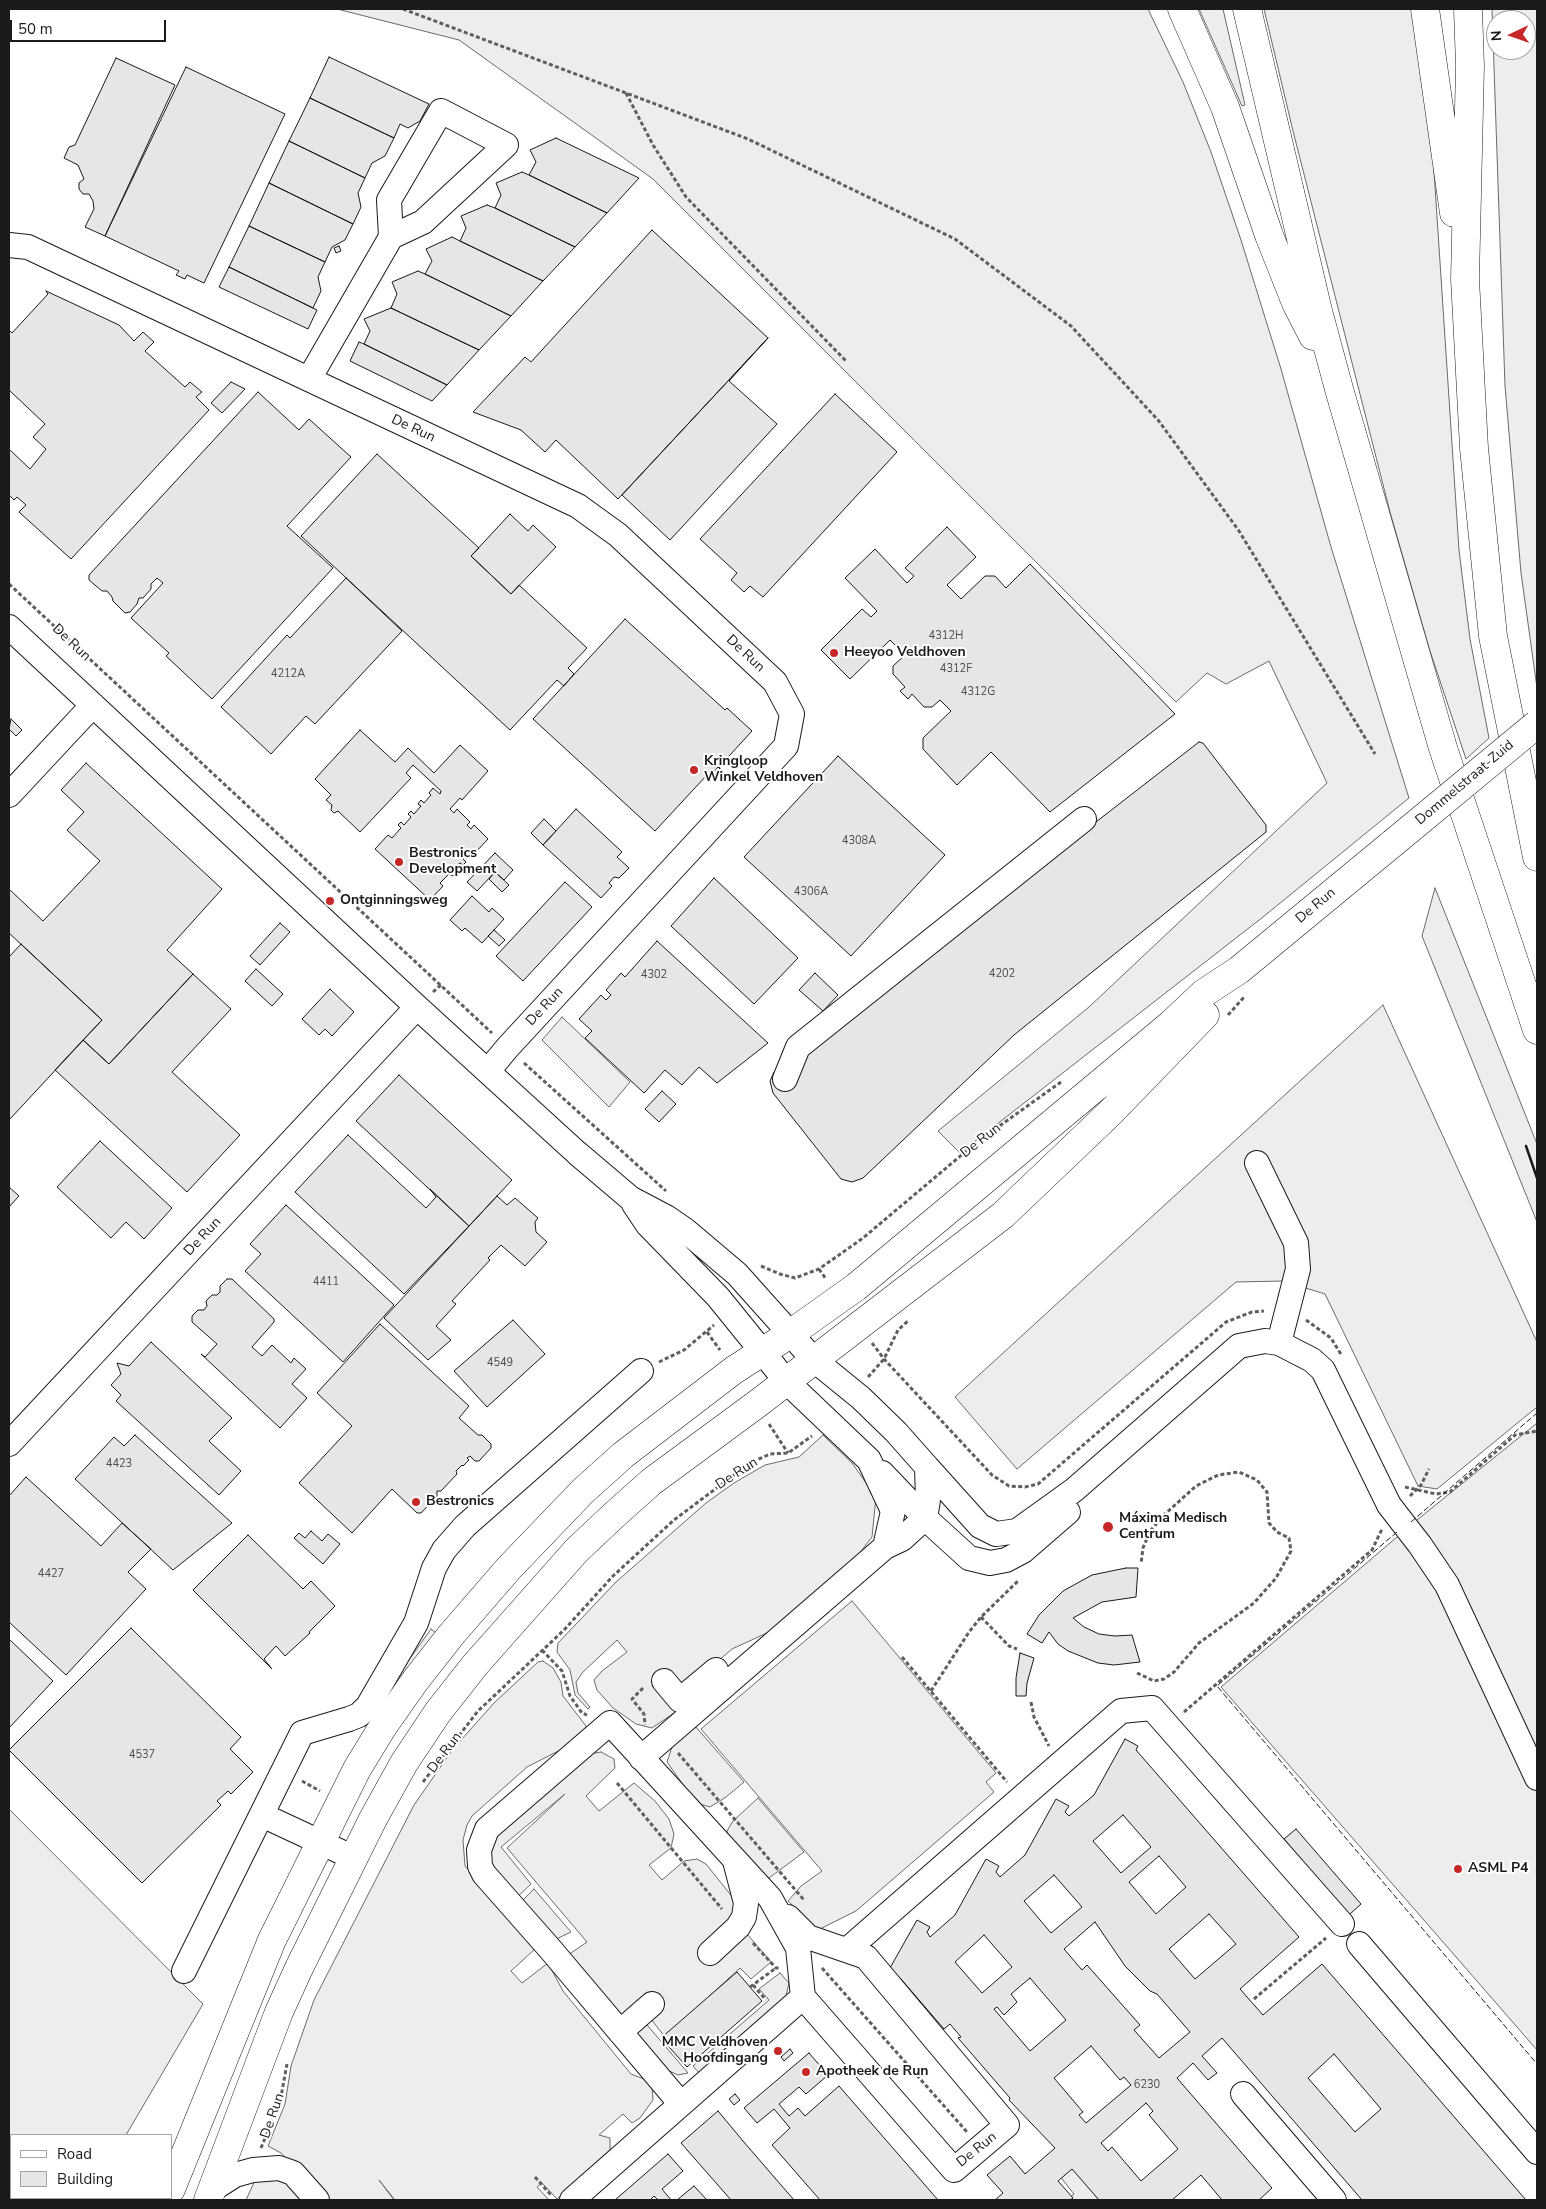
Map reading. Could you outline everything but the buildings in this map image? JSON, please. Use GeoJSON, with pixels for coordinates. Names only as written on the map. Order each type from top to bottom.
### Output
{"type":"FeatureCollection","features":[{"type":"Feature","properties":{"kind":"main road"},"geometry":{"type":"LineString","coordinates":[[1182,9],[1225,107],[1269,235],[1296,303],[1339,389]]}},
{"type":"Feature","properties":{"kind":"main road"},"geometry":{"type":"LineString","coordinates":[[1247,9],[1318,311],[1339,389],[1443,748],[1537,1030]]}},
{"type":"Feature","properties":{"kind":"main road"},"geometry":{"type":"LineString","coordinates":[[1425,9],[1444,148],[1465,279]]}},
{"type":"Feature","properties":{"kind":"main road"},"geometry":{"type":"LineString","coordinates":[[1468,9],[1470,66],[1465,279],[1474,448],[1493,636],[1537,857]]}},
{"type":"Feature","properties":{"kind":"main road","name":"Dommelstraat-Zuid"},"geometry":{"type":"LineString","coordinates":[[1393,842],[1537,724]]}},
{"type":"Feature","properties":{"kind":"main road","name":"De Run"},"geometry":{"type":"LineString","coordinates":[[172,2187],[272,1940],[319,1842],[357,1769],[382,1728],[415,1681],[451,1635],[509,1568],[583,1491],[623,1454],[734,1370],[790,1334],[856,1287],[1154,1038],[1204,993],[1239,970],[1393,842]]}},
{"type":"Feature","properties":{"kind":"main road","name":"De Run"},"geometry":{"type":"LineString","coordinates":[[211,2195],[279,2012],[354,1858],[404,1763],[438,1712],[475,1665],[576,1551],[651,1482],[1003,1215],[1112,1111],[1206,1014],[1239,970]]}},
{"type":"Feature","properties":{"kind":"street"},"geometry":{"type":"LineString","coordinates":[[309,379],[391,237],[389,200],[441,111],[506,145],[423,222],[391,237]]}},
{"type":"Feature","properties":{"kind":"street","name":"De Run"},"geometry":{"type":"LineString","coordinates":[[9,245],[28,247],[578,506],[618,535],[775,682],[792,714],[786,746],[508,1047],[488,1072]]}},
{"type":"Feature","properties":{"kind":"street"},"geometry":{"type":"LineString","coordinates":[[9,627],[488,1072],[630,1198],[666,1217],[685,1230],[737,1274],[813,1360],[861,1398],[896,1432],[980,1526],[996,1534],[1018,1531],[1074,1490],[1239,1346],[1265,1340],[1279,1343],[1312,1360],[1323,1370],[1399,1520],[1420,1544],[1447,1586],[1537,1778]]}},
{"type":"Feature","properties":{"kind":"street"},"geometry":{"type":"LineString","coordinates":[[9,795],[93,705]]}},
{"type":"Feature","properties":{"kind":"street"},"geometry":{"type":"LineString","coordinates":[[785,1079],[798,1047],[1084,819]]}},
{"type":"Feature","properties":{"kind":"street","name":"De Run"},"geometry":{"type":"LineString","coordinates":[[9,1444],[417,1008]]}},
{"type":"Feature","properties":{"kind":"street"},"geometry":{"type":"LineString","coordinates":[[1257,1163],[1296,1243],[1298,1269],[1279,1343]]}},
{"type":"Feature","properties":{"kind":"street"},"geometry":{"type":"LineString","coordinates":[[630,1198],[648,1225],[718,1297],[786,1381],[969,1558],[990,1563],[1006,1560],[1023,1551],[1083,1500],[1130,1441]]}},
{"type":"Feature","properties":{"kind":"street"},"geometry":{"type":"LineString","coordinates":[[184,1972],[302,1733],[349,1719],[358,1715],[368,1706],[416,1623],[434,1568],[444,1550],[472,1520],[641,1371]]}},
{"type":"Feature","properties":{"kind":"street"},"geometry":{"type":"LineString","coordinates":[[869,1460],[893,1511],[885,1546]]}},
{"type":"Feature","properties":{"kind":"street"},"geometry":{"type":"LineString","coordinates":[[649,1751],[885,1546],[902,1539],[926,1518],[928,1500],[927,1467]]}},
{"type":"Feature","properties":{"kind":"street"},"geometry":{"type":"LineString","coordinates":[[655,1684],[680,1700],[728,1659],[771,1644]]}},
{"type":"Feature","properties":{"kind":"street"},"geometry":{"type":"LineString","coordinates":[[680,2104],[484,1874],[480,1866],[479,1850],[487,1830],[610,1723],[649,1751],[735,1860],[808,1938],[847,1950],[1121,1711],[1152,1708],[1342,1924]]}},
{"type":"Feature","properties":{"kind":"street"},"geometry":{"type":"LineString","coordinates":[[262,1815],[354,1858]]}},
{"type":"Feature","properties":{"kind":"street"},"geometry":{"type":"LineString","coordinates":[[710,1953],[738,1927],[744,1917],[746,1903],[735,1860]]}},
{"type":"Feature","properties":{"kind":"street"},"geometry":{"type":"LineString","coordinates":[[572,2200],[803,1997],[811,1968],[770,1898]]}},
{"type":"Feature","properties":{"kind":"street"},"geometry":{"type":"LineString","coordinates":[[1359,1944],[1537,2152]]}},
{"type":"Feature","properties":{"kind":"street","name":"De Run"},"geometry":{"type":"LineString","coordinates":[[803,1997],[954,2170],[1007,2125],[847,1950]]}},
{"type":"Feature","properties":{"kind":"street"},"geometry":{"type":"LineString","coordinates":[[620,2032],[652,2004]]}},
{"type":"Feature","properties":{"kind":"street"},"geometry":{"type":"LineString","coordinates":[[1243,2094],[1334,2200]]}},
{"type":"Feature","properties":{"kind":"street","name":"De Run"},"geometry":{"type":"LineString","coordinates":[[211,2195],[235,2175],[253,2170],[279,2168],[293,2173],[317,2200]]}},
{"type":"Feature","properties":{"kind":"path"},"geometry":{"type":"LineString","coordinates":[[402,9],[748,139],[955,239],[1071,326],[1158,420],[1239,531],[1375,754]]}},
{"type":"Feature","properties":{"kind":"path"},"geometry":{"type":"LineString","coordinates":[[626,93],[652,145],[686,196],[846,361]]}},
{"type":"Feature","properties":{"kind":"path","name":"De Run"},"geometry":{"type":"LineString","coordinates":[[9,584],[508,1047],[673,1196]]}},
{"type":"Feature","properties":{"kind":"path","name":"De Run"},"geometry":{"type":"LineString","coordinates":[[753,1261],[770,1271],[795,1278],[819,1270],[863,1238],[977,1142],[1066,1078]]}},
{"type":"Feature","properties":{"kind":"path"},"geometry":{"type":"LineString","coordinates":[[884,1359],[992,1475],[1008,1486],[1025,1487],[1038,1484],[1226,1322],[1252,1312],[1269,1310],[1286,1313],[1307,1320],[1331,1338],[1344,1360]]}},
{"type":"Feature","properties":{"kind":"path"},"geometry":{"type":"LineString","coordinates":[[641,1371],[684,1350],[707,1332]]}},
{"type":"Feature","properties":{"kind":"path"},"geometry":{"type":"LineString","coordinates":[[1400,1479],[1404,1487],[1436,1494],[1450,1492],[1515,1435],[1537,1431]]}},
{"type":"Feature","properties":{"kind":"path","name":"De Run"},"geometry":{"type":"LineString","coordinates":[[422,1784],[478,1710],[564,1630],[613,1576],[682,1514],[750,1463],[770,1454],[788,1453]]}},
{"type":"Feature","properties":{"kind":"path"},"geometry":{"type":"LineString","coordinates":[[1168,1726],[1372,1550],[1385,1521],[1399,1520],[1429,1468]]}},
{"type":"Feature","properties":{"kind":"path"},"geometry":{"type":"LineString","coordinates":[[1137,1672],[1154,1680],[1164,1679],[1174,1672],[1199,1643],[1254,1603],[1276,1578],[1291,1551],[1289,1538],[1277,1532],[1269,1522],[1267,1492],[1258,1480],[1239,1472],[1218,1475],[1196,1486],[1165,1514],[1150,1531],[1143,1548],[1141,1564]]}},
{"type":"Feature","properties":{"kind":"path"},"geometry":{"type":"LineString","coordinates":[[1038,1484],[1055,1504]]}},
{"type":"Feature","properties":{"kind":"path"},"geometry":{"type":"LineString","coordinates":[[931,1691],[955,1652],[981,1617],[1022,1577]]}},
{"type":"Feature","properties":{"kind":"path"},"geometry":{"type":"LineString","coordinates":[[981,1617],[1009,1646],[1017,1649]]}},
{"type":"Feature","properties":{"kind":"path"},"geometry":{"type":"LineString","coordinates":[[542,1650],[562,1671],[570,1696],[582,1713],[610,1723]]}},
{"type":"Feature","properties":{"kind":"path"},"geometry":{"type":"LineString","coordinates":[[902,1657],[1011,1787]]}},
{"type":"Feature","properties":{"kind":"path"},"geometry":{"type":"LineString","coordinates":[[655,1684],[632,1699],[644,1714],[649,1751],[665,1754],[679,1753],[808,1904]]}},
{"type":"Feature","properties":{"kind":"path"},"geometry":{"type":"LineString","coordinates":[[1031,1702],[1040,1731],[1052,1752]]}},
{"type":"Feature","properties":{"kind":"path"},"geometry":{"type":"LineString","coordinates":[[617,1783],[738,1927],[776,1968]]}},
{"type":"Feature","properties":{"kind":"path"},"geometry":{"type":"LineString","coordinates":[[750,1987],[776,1968],[811,1968],[847,1950]]}},
{"type":"Feature","properties":{"kind":"path"},"geometry":{"type":"LineString","coordinates":[[811,1968],[981,2147]]}},
{"type":"Feature","properties":{"kind":"path","name":"De Run"},"geometry":{"type":"LineString","coordinates":[[253,2170],[280,2102],[287,2060]]}},
{"type":"Feature","properties":{"kind":"path"},"geometry":{"type":"LineString","coordinates":[[535,2177],[555,2200]]}},
{"type":"Feature","properties":{"kind":"shaded area"},"geometry":{"type":"Polygon","coordinates":[[[337,9],[1148,9],[1183,82],[1211,152],[1241,240],[1281,369],[1331,547],[1409,798],[1263,917],[960,1153],[938,1131],[1089,1007],[1327,783],[1269,661],[1226,684],[1207,673],[1176,702],[653,179],[459,40],[337,9]]]}},
{"type":"Feature","properties":{"kind":"shaded area"},"geometry":{"type":"Polygon","coordinates":[[[1199,9],[1223,9],[1245,105],[1242,106],[1199,9]]]}},
{"type":"Feature","properties":{"kind":"shaded area"},"geometry":{"type":"Polygon","coordinates":[[[1264,9],[1414,9],[1433,156],[1459,550],[1470,639],[1489,738],[1466,759],[1430,651],[1390,512],[1293,131],[1264,9]]]}},
{"type":"Feature","properties":{"kind":"shaded area"},"geometry":{"type":"Polygon","coordinates":[[[1492,9],[1537,9],[1537,688],[1521,573],[1505,386],[1494,60],[1536,60],[1536,10],[1492,9]]]}},
{"type":"Feature","properties":{"kind":"shaded area"},"geometry":{"type":"Polygon","coordinates":[[[1435,888],[1537,1144],[1537,1222],[1422,936],[1435,888]]]}},
{"type":"Feature","properties":{"kind":"shaded area"},"geometry":{"type":"Polygon","coordinates":[[[1383,1005],[1537,1342],[1537,1407],[1437,1489],[1418,1486],[1325,1294],[1283,1281],[1236,1282],[1017,1469],[955,1397],[1383,1005]]]}},
{"type":"Feature","properties":{"kind":"shaded area"},"geometry":{"type":"Polygon","coordinates":[[[562,1017],[630,1082],[609,1107],[542,1040],[562,1017]]]}},
{"type":"Feature","properties":{"kind":"shaded area","name":"ASML P4"},"geometry":{"type":"Polygon","coordinates":[[[1537,1423],[1537,2050],[1221,1687],[1417,1520],[1537,1423]]]}},
{"type":"Feature","properties":{"kind":"shaded area"},"geometry":{"type":"Polygon","coordinates":[[[823,1435],[852,1463],[876,1497],[872,1537],[851,1564],[769,1632],[732,1649],[671,1702],[677,1711],[652,1728],[636,1724],[613,1708],[597,1690],[594,1680],[602,1671],[627,1652],[617,1640],[583,1672],[576,1682],[578,1693],[590,1707],[588,1709],[575,1695],[570,1670],[557,1652],[558,1643],[616,1582],[706,1503],[734,1483],[765,1465],[799,1457],[823,1435]]]}},
{"type":"Feature","properties":{"kind":"shaded area"},"geometry":{"type":"Polygon","coordinates":[[[852,1601],[996,1773],[986,1782],[994,1792],[856,1911],[818,1930],[788,1901],[801,1886],[822,1871],[701,1729],[852,1601]]]}},
{"type":"Feature","properties":{"kind":"shaded area"},"geometry":{"type":"Polygon","coordinates":[[[431,1629],[437,1634],[394,1692],[388,1689],[431,1629]]]}},
{"type":"Feature","properties":{"kind":"shaded area"},"geometry":{"type":"Polygon","coordinates":[[[543,1661],[553,1668],[561,1682],[563,1696],[586,1726],[586,1730],[568,1746],[527,1767],[472,1816],[467,1825],[463,1840],[465,1866],[536,1948],[511,1971],[522,1983],[548,1963],[563,1991],[631,2074],[644,2079],[652,2087],[653,2100],[640,2118],[632,2123],[623,2114],[599,2135],[610,2138],[610,2150],[557,2199],[542,2183],[537,2187],[549,2200],[395,2200],[379,2180],[394,2200],[324,2200],[281,2153],[268,2146],[285,2104],[291,2066],[314,2000],[414,1805],[453,1749],[494,1703],[538,1662],[543,1661]]]}},
{"type":"Feature","properties":{"kind":"shaded area"},"geometry":{"type":"Polygon","coordinates":[[[695,1726],[744,1782],[710,1807],[696,1803],[667,1762],[673,1744],[695,1726]]]}},
{"type":"Feature","properties":{"kind":"shaded area"},"geometry":{"type":"Polygon","coordinates":[[[601,1752],[614,1759],[615,1768],[586,1796],[599,1811],[634,1783],[655,1801],[669,1819],[674,1834],[671,1848],[649,1865],[662,1880],[684,1861],[697,1859],[706,1864],[738,1904],[747,1934],[771,1962],[751,1979],[740,1968],[665,2037],[643,2009],[625,2023],[568,1955],[587,1942],[507,1848],[565,1794],[501,1847],[531,1884],[513,1901],[489,1871],[493,1836],[589,1754],[601,1752]]]}},
{"type":"Feature","properties":{"kind":"shaded area"},"geometry":{"type":"Polygon","coordinates":[[[758,1798],[804,1852],[769,1878],[758,1872],[730,1841],[727,1831],[733,1821],[758,1798]]]}},
{"type":"Feature","properties":{"kind":"shaded area"},"geometry":{"type":"Polygon","coordinates":[[[9,1809],[203,2004],[127,2134],[10,2134],[9,2180],[9,1809]]]}},
{"type":"Feature","properties":{"kind":"shaded area"},"geometry":{"type":"Polygon","coordinates":[[[534,1889],[571,1932],[550,1942],[517,1906],[534,1889]]]}},
{"type":"Feature","properties":{"kind":"shaded area"},"geometry":{"type":"Polygon","coordinates":[[[780,1973],[789,1983],[786,1996],[699,2073],[693,2066],[769,2000],[759,1989],[780,1973]]]}},
{"type":"Feature","properties":{"kind":"shaded area"},"geometry":{"type":"Polygon","coordinates":[[[642,2019],[688,2073],[678,2075],[663,2068],[630,2031],[642,2019]]]}},
{"type":"Feature","properties":{"kind":"shaded area"},"geometry":{"type":"Polygon","coordinates":[[[1069,2163],[1099,2200],[1067,2200],[1074,2194],[1058,2174],[1069,2163]]]}},
{"type":"Feature","properties":{"kind":"shaded area"},"geometry":{"type":"Polygon","coordinates":[[[279,2177],[306,2200],[246,2200],[256,2178],[279,2177]]]}},
{"type":"Feature","properties":{"kind":"shaded area"},"geometry":{"type":"Polygon","coordinates":[[[34,2199],[88,2199],[87,2200],[34,2199]]]}},
{"type":"Feature","properties":{"kind":"fence"},"geometry":{"type":"LineString","coordinates":[[1411,1522],[1537,1413]]}},
{"type":"Feature","properties":{"kind":"fence"},"geometry":{"type":"LineString","coordinates":[[1397,1532],[1217,1686],[1537,2064]]}},
{"type":"Feature","properties":{"kind":"wall"},"geometry":{"type":"LineString","coordinates":[[1526,1146],[1537,1178]]}},
{"type":"Feature","properties":{"kind":"place","name":"Heeyoo Veldhoven"},"geometry":{"type":"Point","coordinates":[834,653]}},
{"type":"Feature","properties":{"kind":"place","name":"Kringloop Winkel Veldhoven"},"geometry":{"type":"Point","coordinates":[694,770]}},
{"type":"Feature","properties":{"kind":"place","name":"Bestronics Development"},"geometry":{"type":"Point","coordinates":[399,862]}},
{"type":"Feature","properties":{"kind":"place","name":"Ontginningsweg"},"geometry":{"type":"Point","coordinates":[330,901]}},
{"type":"Feature","properties":{"kind":"place","name":"Bestronics"},"geometry":{"type":"Point","coordinates":[416,1502]}},
{"type":"Feature","properties":{"kind":"place","name":"Máxima Medisch Centrum"},"geometry":{"type":"Point","coordinates":[1108,1527]}},
{"type":"Feature","properties":{"kind":"place","name":"ASML P4"},"geometry":{"type":"Point","coordinates":[1458,1869]}},
{"type":"Feature","properties":{"kind":"place","name":"MMC Veldhoven Hoofdingang"},"geometry":{"type":"Point","coordinates":[778,2051]}},
{"type":"Feature","properties":{"kind":"place","name":"Apotheek de Run"},"geometry":{"type":"Point","coordinates":[806,2072]}}]}
